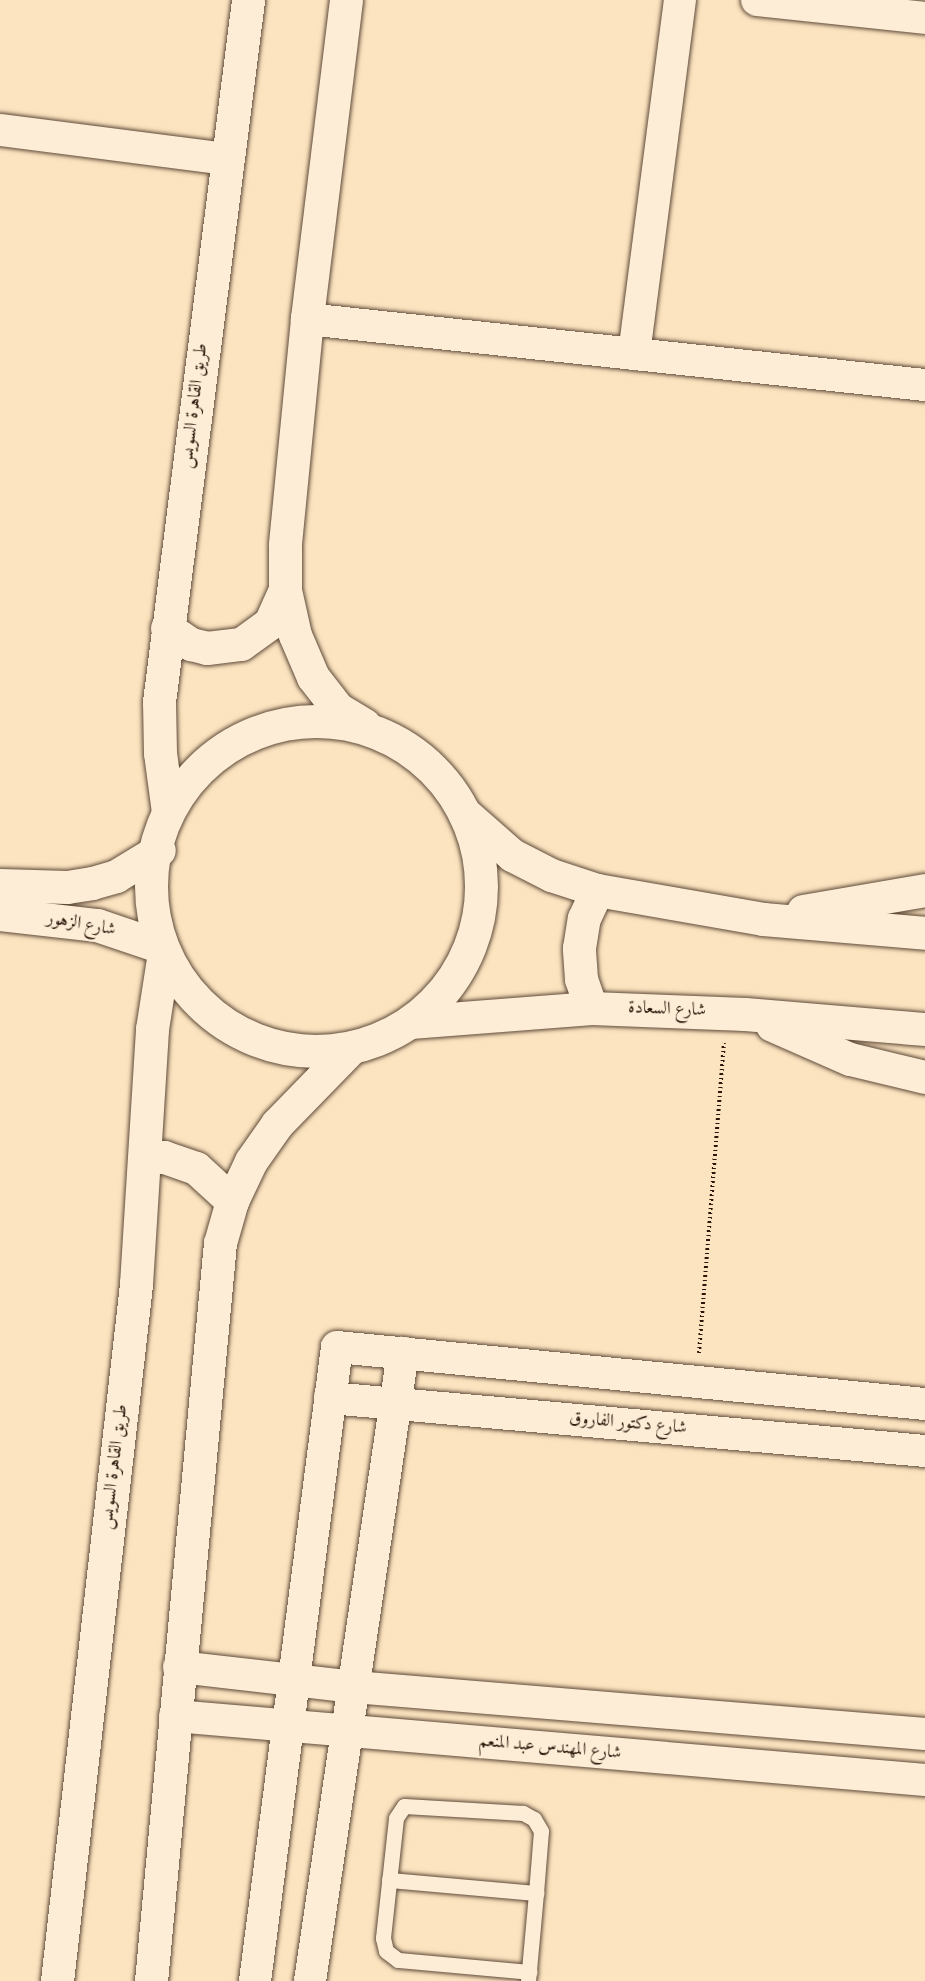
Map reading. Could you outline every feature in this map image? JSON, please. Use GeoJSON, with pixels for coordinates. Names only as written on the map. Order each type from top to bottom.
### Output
{"type":"FeatureCollection","features":[{"type":"Feature","properties":{"kind":"main road","name":"طريق القاهرة السويس"},"geometry":{"type":"LineString","coordinates":[[168,812],[160,753],[159,702],[248,0]]}},
{"type":"Feature","properties":{"kind":"main road"},"geometry":{"type":"LineString","coordinates":[[346,0],[306,319],[285,545],[285,590],[295,635],[313,677],[338,709],[419,758],[441,779],[464,813],[512,855],[551,875],[597,890],[763,919],[925,933]]}},
{"type":"Feature","properties":{"kind":"main road"},"geometry":{"type":"LineString","coordinates":[[167,628],[191,644],[207,648],[241,645],[270,623],[285,590]]}},
{"type":"Feature","properties":{"kind":"main road"},"geometry":{"type":"LineString","coordinates":[[375,731],[318,721],[272,726],[240,739],[210,758],[186,782],[168,812],[159,850],[153,901],[162,949],[183,985],[208,1012],[240,1034],[276,1047],[313,1052],[351,1048],[382,1038],[410,1022],[450,981],[468,950],[480,905],[478,858],[464,813]]}},
{"type":"Feature","properties":{"kind":"main road","name":"شارع الزهور"},"geometry":{"type":"LineString","coordinates":[[0,885],[67,887],[92,884],[116,876],[159,850]]}},
{"type":"Feature","properties":{"kind":"main road"},"geometry":{"type":"LineString","coordinates":[[591,1008],[581,979],[579,948],[584,918],[597,890]]}},
{"type":"Feature","properties":{"kind":"main road"},"geometry":{"type":"LineString","coordinates":[[763,919],[925,890]]}},
{"type":"Feature","properties":{"kind":"main road","name":"شارع الزهور"},"geometry":{"type":"LineString","coordinates":[[0,914],[97,925],[162,949]]}},
{"type":"Feature","properties":{"kind":"main road","name":"طريق القاهرة السويس"},"geometry":{"type":"LineString","coordinates":[[57,1981],[136,1284],[146,1157],[152,1029],[162,949]]}},
{"type":"Feature","properties":{"kind":"main road","name":"شارع السعادة"},"geometry":{"type":"LineString","coordinates":[[410,1022],[591,1008],[736,1013],[925,1029]]}},
{"type":"Feature","properties":{"kind":"main road"},"geometry":{"type":"LineString","coordinates":[[736,1013],[850,1059],[925,1077]]}},
{"type":"Feature","properties":{"kind":"main road"},"geometry":{"type":"LineString","coordinates":[[155,1978],[179,1667],[213,1288],[232,1201],[251,1161],[277,1124],[351,1048]]}},
{"type":"Feature","properties":{"kind":"main road"},"geometry":{"type":"LineString","coordinates":[[146,1157],[164,1157],[196,1168],[232,1201]]}},
{"type":"Feature","properties":{"kind":"street"},"geometry":{"type":"LineString","coordinates":[[634,354],[680,0]]}},
{"type":"Feature","properties":{"kind":"street"},"geometry":{"type":"LineString","coordinates":[[757,0],[925,18]]}},
{"type":"Feature","properties":{"kind":"street"},"geometry":{"type":"LineString","coordinates":[[0,130],[227,159]]}},
{"type":"Feature","properties":{"kind":"street"},"geometry":{"type":"LineString","coordinates":[[306,319],[925,385]]}},
{"type":"Feature","properties":{"kind":"street"},"geometry":{"type":"LineString","coordinates":[[255,1981],[337,1347],[925,1404]]}},
{"type":"Feature","properties":{"kind":"street"},"geometry":{"type":"LineString","coordinates":[[310,1981],[403,1353]]}},
{"type":"Feature","properties":{"kind":"street","name":"شارع دكتور الفاروق"},"geometry":{"type":"LineString","coordinates":[[330,1398],[925,1451]]}},
{"type":"Feature","properties":{"kind":"street"},"geometry":{"type":"LineString","coordinates":[[179,1667],[354,1687],[925,1734]]}},
{"type":"Feature","properties":{"kind":"street","name":"شارع المهندس عبد المنعم"},"geometry":{"type":"LineString","coordinates":[[175,1716],[925,1780]]}},
{"type":"Feature","properties":{"kind":"lane"},"geometry":{"type":"LineString","coordinates":[[404,1806],[523,1813],[534,1819],[541,1831],[536,1893],[528,1976],[398,1960],[386,1951],[383,1938],[396,1818],[404,1806]]}},
{"type":"Feature","properties":{"kind":"lane"},"geometry":{"type":"LineString","coordinates":[[389,1880],[536,1893]]}},
{"type":"Feature","properties":{"kind":"path"},"geometry":{"type":"LineString","coordinates":[[697,1382],[736,1013]]}}]}
